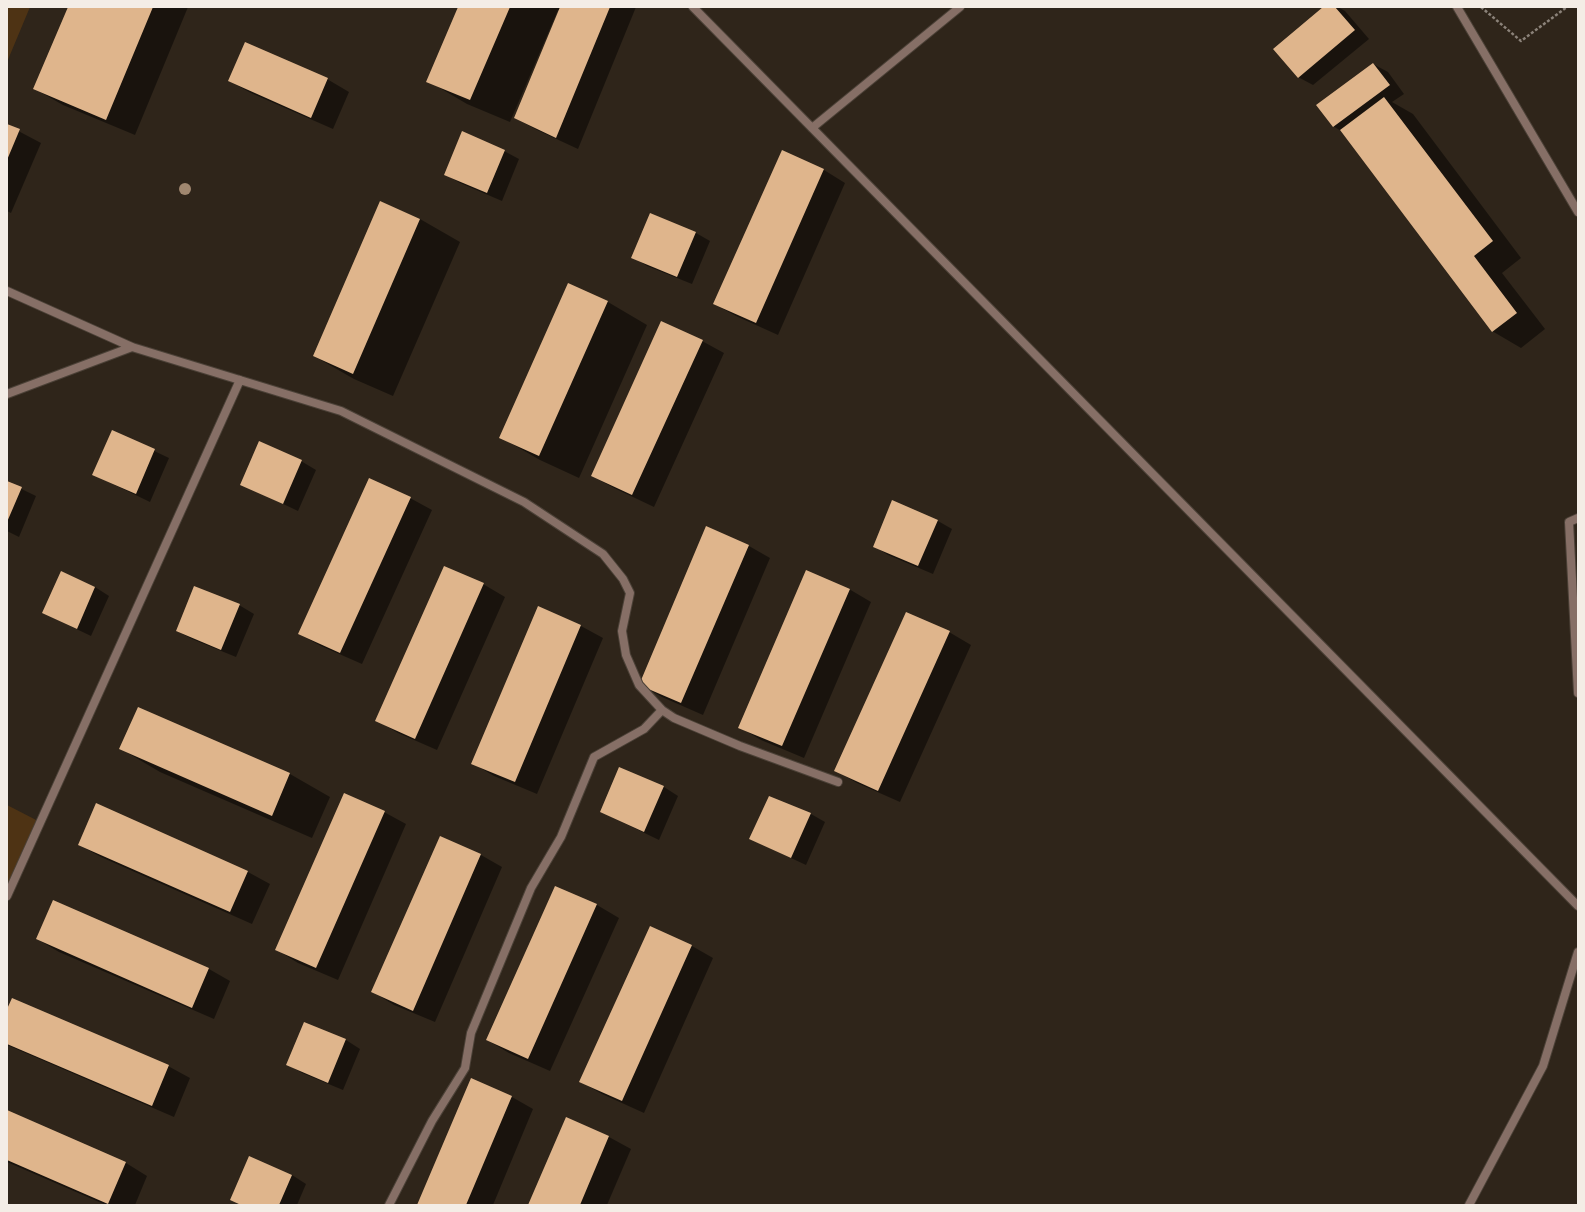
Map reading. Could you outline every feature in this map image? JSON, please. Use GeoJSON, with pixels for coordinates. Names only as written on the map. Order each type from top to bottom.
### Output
{"type":"FeatureCollection","features":[{"type":"Feature","properties":{"kind":"street"},"geometry":{"type":"LineString","coordinates":[[693,7],[1578,906]]}},
{"type":"Feature","properties":{"kind":"street"},"geometry":{"type":"LineString","coordinates":[[812,128],[960,7]]}},
{"type":"Feature","properties":{"kind":"street"},"geometry":{"type":"LineString","coordinates":[[1457,7],[1578,212]]}},
{"type":"Feature","properties":{"kind":"street"},"geometry":{"type":"LineString","coordinates":[[7,291],[132,347],[341,411],[524,502],[603,554],[623,579],[630,593],[622,631],[626,655],[639,685],[662,710],[674,718],[740,746],[838,782]]}},
{"type":"Feature","properties":{"kind":"street"},"geometry":{"type":"LineString","coordinates":[[7,394],[132,347]]}},
{"type":"Feature","properties":{"kind":"street"},"geometry":{"type":"LineString","coordinates":[[7,896],[240,380]]}},
{"type":"Feature","properties":{"kind":"street"},"geometry":{"type":"LineString","coordinates":[[1578,518],[1569,522],[1578,693]]}},
{"type":"Feature","properties":{"kind":"street"},"geometry":{"type":"LineString","coordinates":[[389,1205],[432,1121],[465,1068],[471,1033],[531,888],[561,837],[594,757],[644,729],[662,710]]}},
{"type":"Feature","properties":{"kind":"street"},"geometry":{"type":"LineString","coordinates":[[1469,1205],[1543,1066],[1578,952]]}},
{"type":"Feature","properties":{"kind":"path"},"geometry":{"type":"LineString","coordinates":[[1480,7],[1521,41],[1567,7]]}},
{"type":"Feature","properties":{"kind":"shaded area"},"geometry":{"type":"Polygon","coordinates":[[[7,7],[30,7],[7,62],[7,7]]]}},
{"type":"Feature","properties":{"kind":"shaded area"},"geometry":{"type":"Polygon","coordinates":[[[7,805],[40,822],[7,888],[7,805]]]}},
{"type":"Feature","properties":{"kind":"building"},"geometry":{"type":"Polygon","coordinates":[[[68,7],[153,7],[106,120],[33,89],[68,7]]]}},
{"type":"Feature","properties":{"kind":"building"},"geometry":{"type":"Polygon","coordinates":[[[458,7],[510,7],[470,100],[426,82],[458,7]]]}},
{"type":"Feature","properties":{"kind":"building"},"geometry":{"type":"Polygon","coordinates":[[[560,7],[610,7],[556,138],[514,118],[560,7]]]}},
{"type":"Feature","properties":{"kind":"building"},"geometry":{"type":"Polygon","coordinates":[[[1323,7],[1335,7],[1355,30],[1298,78],[1273,49],[1323,7]]]}},
{"type":"Feature","properties":{"kind":"building"},"geometry":{"type":"Polygon","coordinates":[[[245,42],[328,78],[311,118],[228,81],[245,42]]]}},
{"type":"Feature","properties":{"kind":"building"},"geometry":{"type":"Polygon","coordinates":[[[1373,63],[1390,85],[1333,127],[1316,105],[1373,63]]]}},
{"type":"Feature","properties":{"kind":"building"},"geometry":{"type":"Polygon","coordinates":[[[1384,97],[1493,241],[1474,256],[1517,313],[1492,332],[1340,130],[1384,97]]]}},
{"type":"Feature","properties":{"kind":"building"},"geometry":{"type":"Polygon","coordinates":[[[7,124],[20,129],[7,160],[7,124]]]}},
{"type":"Feature","properties":{"kind":"building"},"geometry":{"type":"Polygon","coordinates":[[[462,131],[505,150],[487,193],[444,175],[462,131]]]}},
{"type":"Feature","properties":{"kind":"building"},"geometry":{"type":"Polygon","coordinates":[[[782,150],[824,169],[756,323],[713,304],[782,150]]]}},
{"type":"Feature","properties":{"kind":"building"},"geometry":{"type":"Polygon","coordinates":[[[380,201],[420,219],[353,374],[313,356],[380,201]]]}},
{"type":"Feature","properties":{"kind":"building"},"geometry":{"type":"Polygon","coordinates":[[[650,213],[696,232],[677,277],[631,258],[650,213]]]}},
{"type":"Feature","properties":{"kind":"building"},"geometry":{"type":"Polygon","coordinates":[[[568,283],[608,301],[539,456],[499,438],[568,283]]]}},
{"type":"Feature","properties":{"kind":"building"},"geometry":{"type":"Polygon","coordinates":[[[661,321],[703,340],[632,495],[591,476],[661,321]]]}},
{"type":"Feature","properties":{"kind":"building"},"geometry":{"type":"Polygon","coordinates":[[[112,430],[155,449],[136,494],[92,475],[112,430]]]}},
{"type":"Feature","properties":{"kind":"building"},"geometry":{"type":"Polygon","coordinates":[[[259,441],[302,460],[283,504],[240,485],[259,441]]]}},
{"type":"Feature","properties":{"kind":"building"},"geometry":{"type":"Polygon","coordinates":[[[369,478],[411,497],[340,653],[298,634],[369,478]]]}},
{"type":"Feature","properties":{"kind":"building"},"geometry":{"type":"Polygon","coordinates":[[[7,481],[22,487],[7,522],[7,481]]]}},
{"type":"Feature","properties":{"kind":"building"},"geometry":{"type":"Polygon","coordinates":[[[892,500],[938,520],[918,566],[873,547],[892,500]]]}},
{"type":"Feature","properties":{"kind":"building"},"geometry":{"type":"Polygon","coordinates":[[[706,526],[749,545],[681,703],[639,685],[706,526]]]}},
{"type":"Feature","properties":{"kind":"building"},"geometry":{"type":"Polygon","coordinates":[[[444,566],[484,583],[415,739],[375,721],[444,566]]]}},
{"type":"Feature","properties":{"kind":"building"},"geometry":{"type":"Polygon","coordinates":[[[806,570],[850,589],[782,746],[738,728],[806,570]]]}},
{"type":"Feature","properties":{"kind":"building"},"geometry":{"type":"Polygon","coordinates":[[[61,571],[95,587],[77,629],[42,613],[61,571]]]}},
{"type":"Feature","properties":{"kind":"building"},"geometry":{"type":"Polygon","coordinates":[[[194,586],[240,604],[221,650],[176,631],[194,586]]]}},
{"type":"Feature","properties":{"kind":"building"},"geometry":{"type":"Polygon","coordinates":[[[538,606],[581,625],[515,782],[471,764],[538,606]]]}},
{"type":"Feature","properties":{"kind":"building"},"geometry":{"type":"Polygon","coordinates":[[[906,612],[950,631],[878,791],[834,771],[906,612]]]}},
{"type":"Feature","properties":{"kind":"building"},"geometry":{"type":"Polygon","coordinates":[[[138,707],[290,773],[272,816],[119,749],[138,707]]]}},
{"type":"Feature","properties":{"kind":"building"},"geometry":{"type":"Polygon","coordinates":[[[619,767],[664,786],[644,832],[600,812],[619,767]]]}},
{"type":"Feature","properties":{"kind":"building"},"geometry":{"type":"Polygon","coordinates":[[[344,793],[385,811],[316,968],[275,950],[344,793]]]}},
{"type":"Feature","properties":{"kind":"building"},"geometry":{"type":"Polygon","coordinates":[[[769,796],[811,813],[791,858],[749,839],[769,796]]]}},
{"type":"Feature","properties":{"kind":"building"},"geometry":{"type":"Polygon","coordinates":[[[96,803],[248,871],[230,912],[78,845],[96,803]]]}},
{"type":"Feature","properties":{"kind":"building"},"geometry":{"type":"Polygon","coordinates":[[[440,836],[481,854],[413,1011],[371,992],[440,836]]]}},
{"type":"Feature","properties":{"kind":"building"},"geometry":{"type":"Polygon","coordinates":[[[555,886],[597,904],[528,1059],[486,1040],[555,886]]]}},
{"type":"Feature","properties":{"kind":"building"},"geometry":{"type":"Polygon","coordinates":[[[53,900],[209,968],[192,1008],[36,939],[53,900]]]}},
{"type":"Feature","properties":{"kind":"building"},"geometry":{"type":"Polygon","coordinates":[[[650,926],[692,945],[622,1101],[579,1082],[650,926]]]}},
{"type":"Feature","properties":{"kind":"building"},"geometry":{"type":"Polygon","coordinates":[[[12,998],[169,1065],[152,1106],[7,1044],[7,1009],[12,998]]]}},
{"type":"Feature","properties":{"kind":"building"},"geometry":{"type":"Polygon","coordinates":[[[304,1022],[346,1039],[328,1083],[286,1065],[304,1022]]]}},
{"type":"Feature","properties":{"kind":"building"},"geometry":{"type":"Polygon","coordinates":[[[471,1078],[512,1096],[466,1205],[417,1205],[471,1078]]]}},
{"type":"Feature","properties":{"kind":"building"},"geometry":{"type":"Polygon","coordinates":[[[7,1110],[126,1162],[108,1204],[7,1160],[7,1110]]]}},
{"type":"Feature","properties":{"kind":"building"},"geometry":{"type":"Polygon","coordinates":[[[566,1117],[609,1136],[580,1205],[528,1205],[566,1117]]]}},
{"type":"Feature","properties":{"kind":"building"},"geometry":{"type":"Polygon","coordinates":[[[249,1156],[292,1175],[279,1205],[241,1205],[230,1200],[249,1156]]]}}]}
